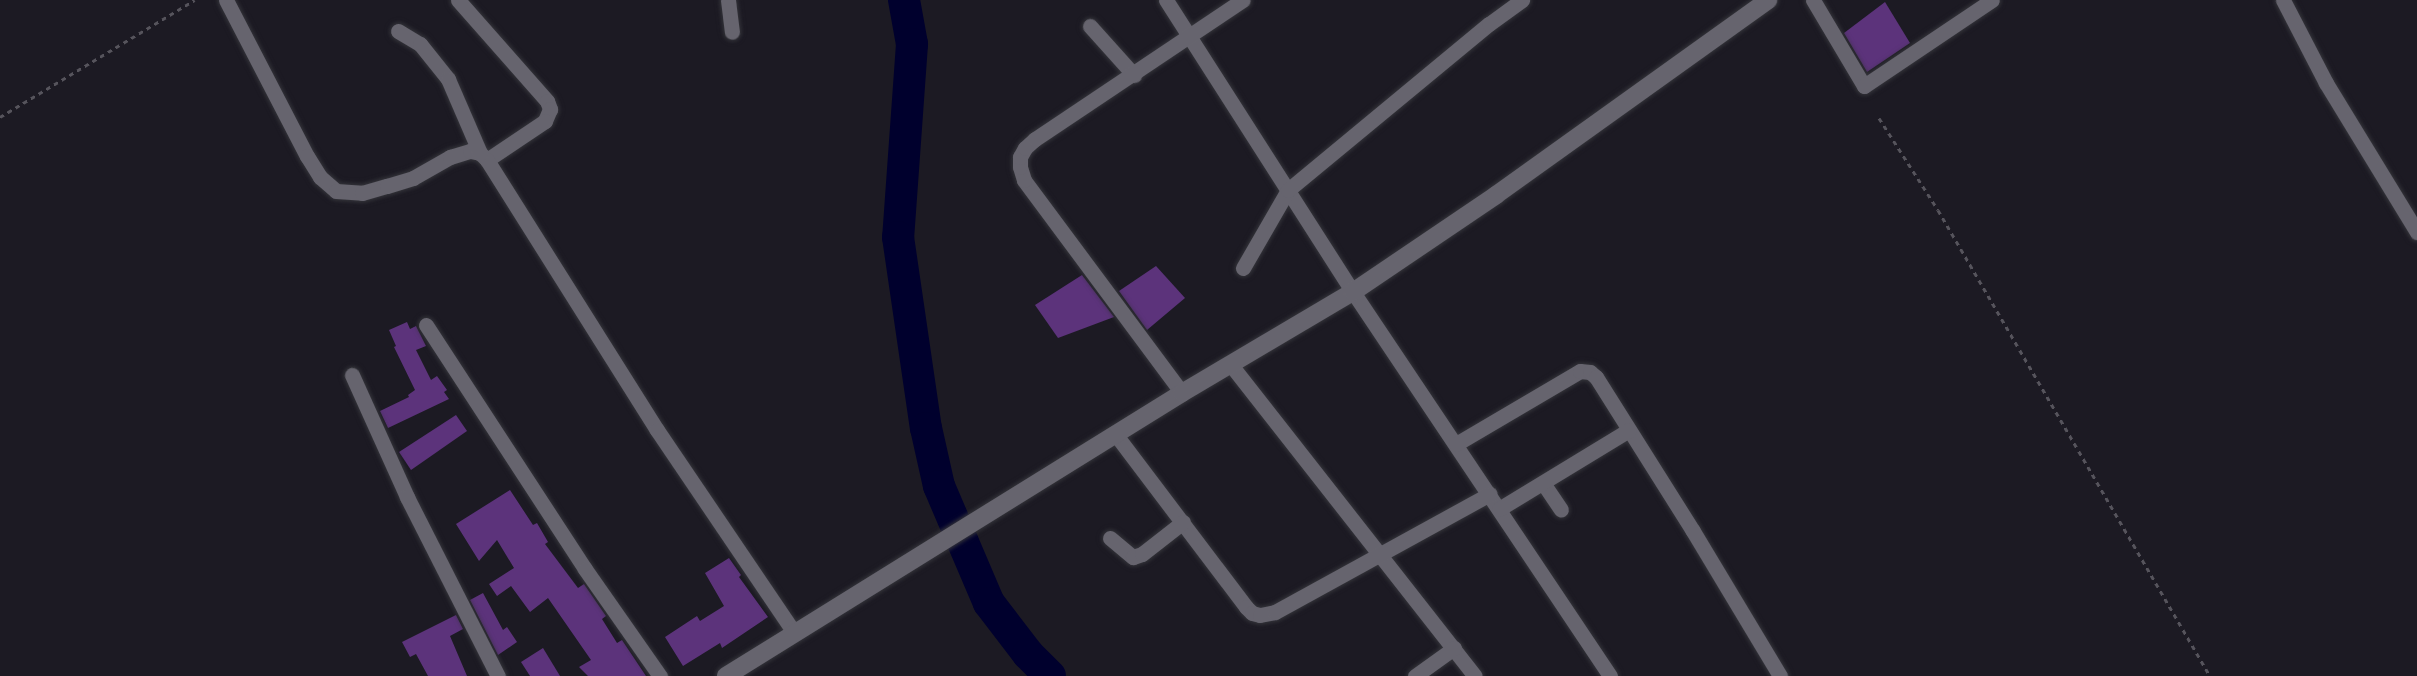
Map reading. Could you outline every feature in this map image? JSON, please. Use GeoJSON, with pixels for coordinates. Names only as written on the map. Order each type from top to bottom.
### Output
{"type":"FeatureCollection","features":[{"type":"Feature","properties":{"kind":"main road"},"geometry":{"type":"LineString","coordinates":[[737,674],[794,632],[1182,393],[1353,292],[1505,189],[1758,3]]}},
{"type":"Feature","properties":{"kind":"street"},"geometry":{"type":"LineString","coordinates":[[226,0],[320,177],[336,191],[362,193],[412,178],[450,157],[470,152],[484,156],[545,121],[550,109],[547,101],[458,0]]}},
{"type":"Feature","properties":{"kind":"street"},"geometry":{"type":"LineString","coordinates":[[728,0],[732,32]]}},
{"type":"Feature","properties":{"kind":"street"},"geometry":{"type":"LineString","coordinates":[[1166,0],[1187,37],[1353,292],[1610,676]]}},
{"type":"Feature","properties":{"kind":"street"},"geometry":{"type":"LineString","coordinates":[[1182,393],[1060,231],[1024,180],[1020,167],[1025,148],[1035,139],[1243,0]]}},
{"type":"Feature","properties":{"kind":"street"},"geometry":{"type":"LineString","coordinates":[[1243,268],[1288,190],[1489,24],[1522,0]]}},
{"type":"Feature","properties":{"kind":"street"},"geometry":{"type":"LineString","coordinates":[[1813,0],[1864,86],[1992,0]]}},
{"type":"Feature","properties":{"kind":"street"},"geometry":{"type":"LineString","coordinates":[[2283,0],[2326,83],[2417,232]]}},
{"type":"Feature","properties":{"kind":"street"},"geometry":{"type":"LineString","coordinates":[[1090,26],[1134,75]]}},
{"type":"Feature","properties":{"kind":"street"},"geometry":{"type":"LineString","coordinates":[[398,31],[420,44],[448,79],[484,156],[657,430],[794,632]]}},
{"type":"Feature","properties":{"kind":"street"},"geometry":{"type":"LineString","coordinates":[[426,325],[585,569],[660,676]]}},
{"type":"Feature","properties":{"kind":"street"},"geometry":{"type":"LineString","coordinates":[[1231,365],[1475,676]]}},
{"type":"Feature","properties":{"kind":"street"},"geometry":{"type":"LineString","coordinates":[[1456,444],[1586,370],[1596,377],[1780,676]]}},
{"type":"Feature","properties":{"kind":"street"},"geometry":{"type":"LineString","coordinates":[[352,375],[412,507],[498,676]]}},
{"type":"Feature","properties":{"kind":"street"},"geometry":{"type":"LineString","coordinates":[[1499,509],[1629,430]]}},
{"type":"Feature","properties":{"kind":"street"},"geometry":{"type":"LineString","coordinates":[[1116,435],[1246,607],[1252,613],[1260,615],[1275,612],[1490,494]]}},
{"type":"Feature","properties":{"kind":"street"},"geometry":{"type":"LineString","coordinates":[[1543,483],[1561,510]]}},
{"type":"Feature","properties":{"kind":"street"},"geometry":{"type":"LineString","coordinates":[[1110,538],[1133,557],[1142,554],[1183,522]]}},
{"type":"Feature","properties":{"kind":"street"},"geometry":{"type":"LineString","coordinates":[[1415,676],[1454,648]]}},
{"type":"Feature","properties":{"kind":"path"},"geometry":{"type":"LineString","coordinates":[[0,117],[195,0]]}},
{"type":"Feature","properties":{"kind":"path"},"geometry":{"type":"LineString","coordinates":[[1879,118],[1938,210],[2210,676]]}},
{"type":"Feature","properties":{"kind":"building"},"geometry":{"type":"Polygon","coordinates":[[[1885,2],[1910,43],[1867,72],[1844,33],[1885,2]]]}},
{"type":"Feature","properties":{"kind":"building"},"geometry":{"type":"Polygon","coordinates":[[[1156,266],[1185,298],[1147,330],[1119,291],[1156,266]]]}},
{"type":"Feature","properties":{"kind":"building"},"geometry":{"type":"Polygon","coordinates":[[[1082,275],[1114,317],[1058,338],[1035,305],[1082,275]]]}},
{"type":"Feature","properties":{"kind":"building"},"geometry":{"type":"Polygon","coordinates":[[[407,322],[410,329],[416,326],[426,346],[416,350],[431,380],[437,376],[447,390],[444,392],[449,399],[388,428],[380,411],[409,397],[408,395],[415,390],[394,347],[396,346],[389,330],[407,322]]]}},
{"type":"Feature","properties":{"kind":"building"},"geometry":{"type":"Polygon","coordinates":[[[456,415],[467,431],[411,470],[399,452],[456,415]]]}},
{"type":"Feature","properties":{"kind":"building"},"geometry":{"type":"Polygon","coordinates":[[[510,490],[533,525],[537,523],[548,542],[545,544],[578,588],[584,584],[606,616],[602,619],[617,643],[622,640],[646,676],[588,676],[579,667],[591,660],[548,598],[530,612],[511,586],[497,596],[489,584],[514,568],[497,540],[479,561],[456,524],[510,490]]]}},
{"type":"Feature","properties":{"kind":"building"},"geometry":{"type":"Polygon","coordinates":[[[729,558],[741,575],[739,577],[768,617],[722,648],[720,643],[683,666],[665,637],[697,616],[700,621],[724,606],[705,573],[729,558]]]}},
{"type":"Feature","properties":{"kind":"building"},"geometry":{"type":"Polygon","coordinates":[[[483,593],[503,630],[507,627],[517,642],[498,655],[470,600],[483,593]]]}},
{"type":"Feature","properties":{"kind":"building"},"geometry":{"type":"Polygon","coordinates":[[[456,615],[463,629],[450,636],[467,676],[428,676],[416,654],[410,657],[402,642],[456,615]]]}},
{"type":"Feature","properties":{"kind":"building"},"geometry":{"type":"Polygon","coordinates":[[[543,648],[560,676],[530,676],[521,662],[543,648]]]}},
{"type":"Feature","properties":{"kind":"waterway"},"geometry":{"type":"LineString","coordinates":[[904,0],[912,44],[898,237],[926,428],[939,486],[989,603],[1028,654],[1050,676]]}}]}
